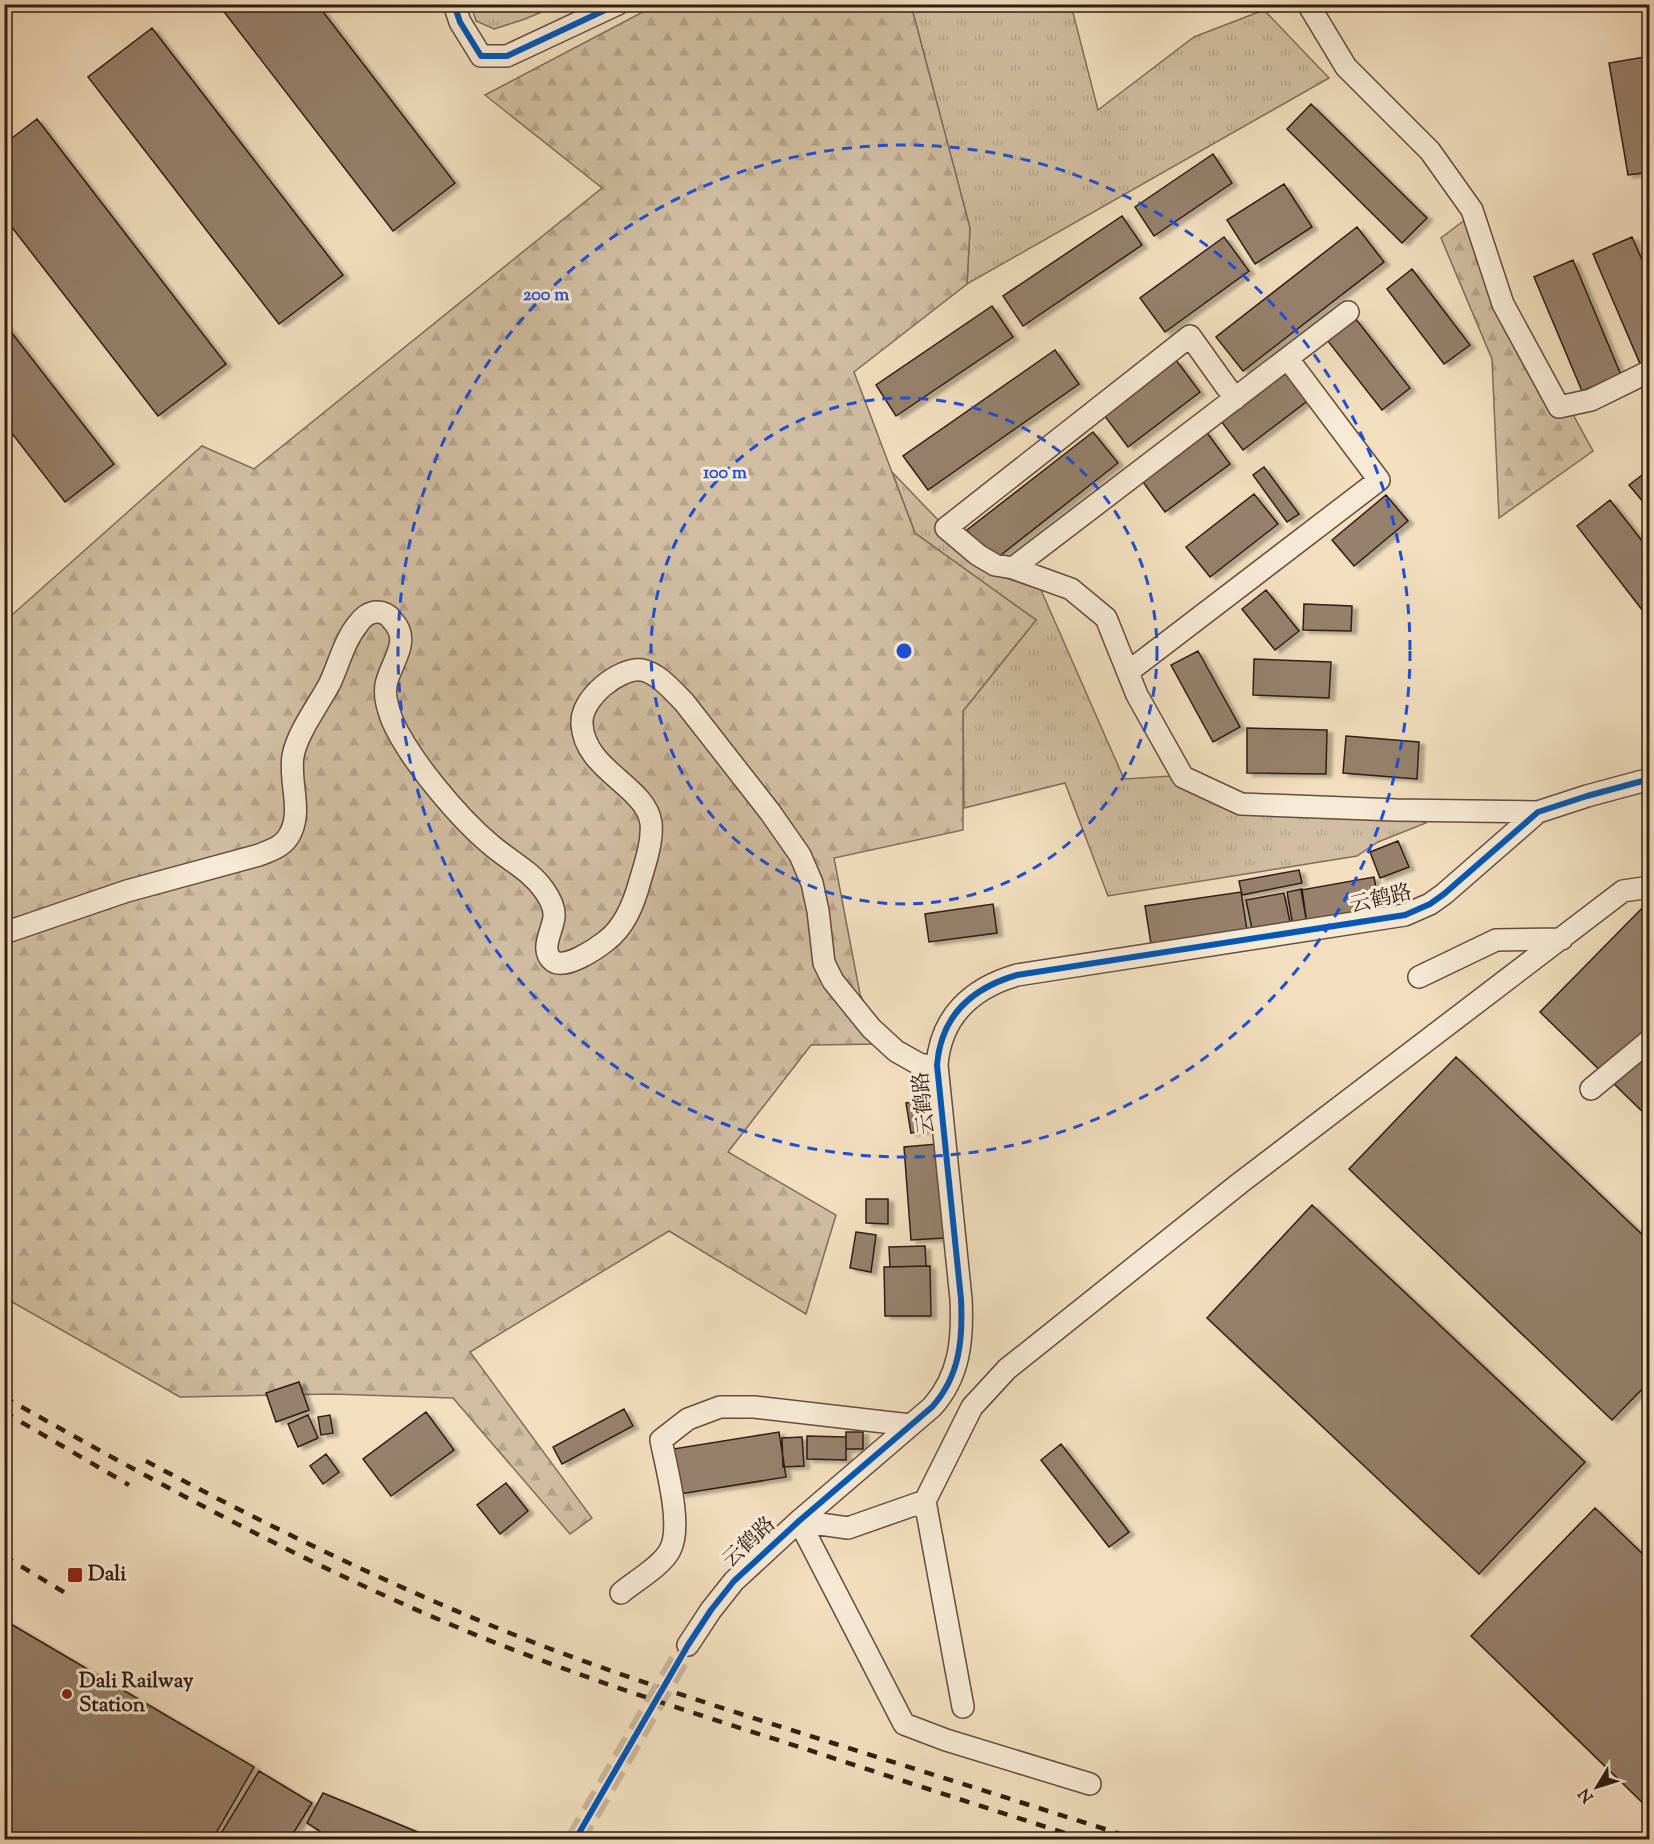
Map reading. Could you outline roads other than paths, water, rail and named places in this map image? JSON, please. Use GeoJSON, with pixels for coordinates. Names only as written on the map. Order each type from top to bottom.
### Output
{"type":"FeatureCollection","features":[{"type":"Feature","properties":{"kind":"street"},"geometry":{"type":"LineString","coordinates":[[454,4],[460,22],[481,56],[507,56],[618,4]]}},
{"type":"Feature","properties":{"kind":"street"},"geometry":{"type":"LineString","coordinates":[[1308,4],[1346,68],[1430,151],[1472,210],[1503,304],[1559,407],[1591,400],[1650,371]]}},
{"type":"Feature","properties":{"kind":"street"},"geometry":{"type":"LineString","coordinates":[[1013,568],[1348,312]]}},
{"type":"Feature","properties":{"kind":"street"},"geometry":{"type":"LineString","coordinates":[[1235,399],[1190,336],[946,528],[978,555],[995,565],[1013,568],[1071,589],[1106,618],[1137,695],[1183,777],[1240,804],[1538,812],[1587,796],[1650,780]]}},
{"type":"Feature","properties":{"kind":"street"},"geometry":{"type":"LineString","coordinates":[[1128,672],[1379,480],[1288,358]]}},
{"type":"Feature","properties":{"kind":"street"},"geometry":{"type":"LineString","coordinates":[[4,933],[127,891],[258,855],[286,841],[293,829],[295,816],[292,765],[296,746],[331,680],[352,631],[365,617],[378,612],[392,619],[401,636],[400,649],[388,677],[386,693],[389,710],[398,732],[420,765],[466,821],[493,847],[527,871],[543,888],[551,901],[554,913],[547,948],[553,961],[559,964],[568,962],[610,938],[624,920],[638,891],[651,828],[648,814],[638,799],[594,755],[585,739],[581,721],[585,705],[603,686],[624,675],[643,670],[665,684],[684,702],[794,845],[805,865],[814,891],[824,963],[838,988],[871,1028],[896,1051],[918,1064],[937,1067]]}},
{"type":"Feature","properties":{"kind":"street","name":"云鹤路"},"geometry":{"type":"LineString","coordinates":[[688,1645],[734,1581],[799,1521],[932,1407],[946,1389],[956,1369],[962,1321],[958,1258],[937,1067],[938,1048],[942,1037],[960,1009],[982,988],[1017,975],[1405,915],[1430,904],[1444,894],[1538,812]]}},
{"type":"Feature","properties":{"kind":"street"},"geometry":{"type":"LineString","coordinates":[[963,1707],[926,1501],[972,1407],[1007,1369],[1240,1183],[1623,891],[1650,887]]}},
{"type":"Feature","properties":{"kind":"street"},"geometry":{"type":"LineString","coordinates":[[1419,977],[1496,940],[1562,939]]}},
{"type":"Feature","properties":{"kind":"street"},"geometry":{"type":"LineString","coordinates":[[1591,1089],[1650,1040]]}},
{"type":"Feature","properties":{"kind":"street"},"geometry":{"type":"LineString","coordinates":[[621,1593],[662,1561],[670,1550],[676,1524],[661,1440],[688,1419],[720,1407],[754,1407],[910,1425]]}},
{"type":"Feature","properties":{"kind":"street"},"geometry":{"type":"LineString","coordinates":[[799,1521],[848,1528],[926,1501]]}},
{"type":"Feature","properties":{"kind":"street"},"geometry":{"type":"LineString","coordinates":[[799,1521],[904,1724],[946,1740],[1090,1784]]}},
{"type":"Feature","properties":{"kind":"tunnel"},"geometry":{"type":"LineString","coordinates":[[575,1840],[688,1645]]}},
{"type":"Feature","properties":{"kind":"railway"},"geometry":{"type":"LineString","coordinates":[[4,1397],[165,1486],[274,1542],[384,1595],[482,1638],[654,1700],[1087,1840]]}},
{"type":"Feature","properties":{"kind":"railway"},"geometry":{"type":"LineString","coordinates":[[4,1412],[129,1485]]}},
{"type":"Feature","properties":{"kind":"railway"},"geometry":{"type":"LineString","coordinates":[[146,1461],[344,1561],[496,1628],[548,1648],[720,1707],[1139,1840]]}},
{"type":"Feature","properties":{"kind":"railway"},"geometry":{"type":"LineString","coordinates":[[4,1556],[67,1594]]}},
{"type":"Feature","properties":{"kind":"place","name":"Dali"},"geometry":{"type":"Point","coordinates":[75,1575]}},
{"type":"Feature","properties":{"kind":"place","name":"Dali Railway Station"},"geometry":{"type":"Point","coordinates":[67,1694]}}]}
